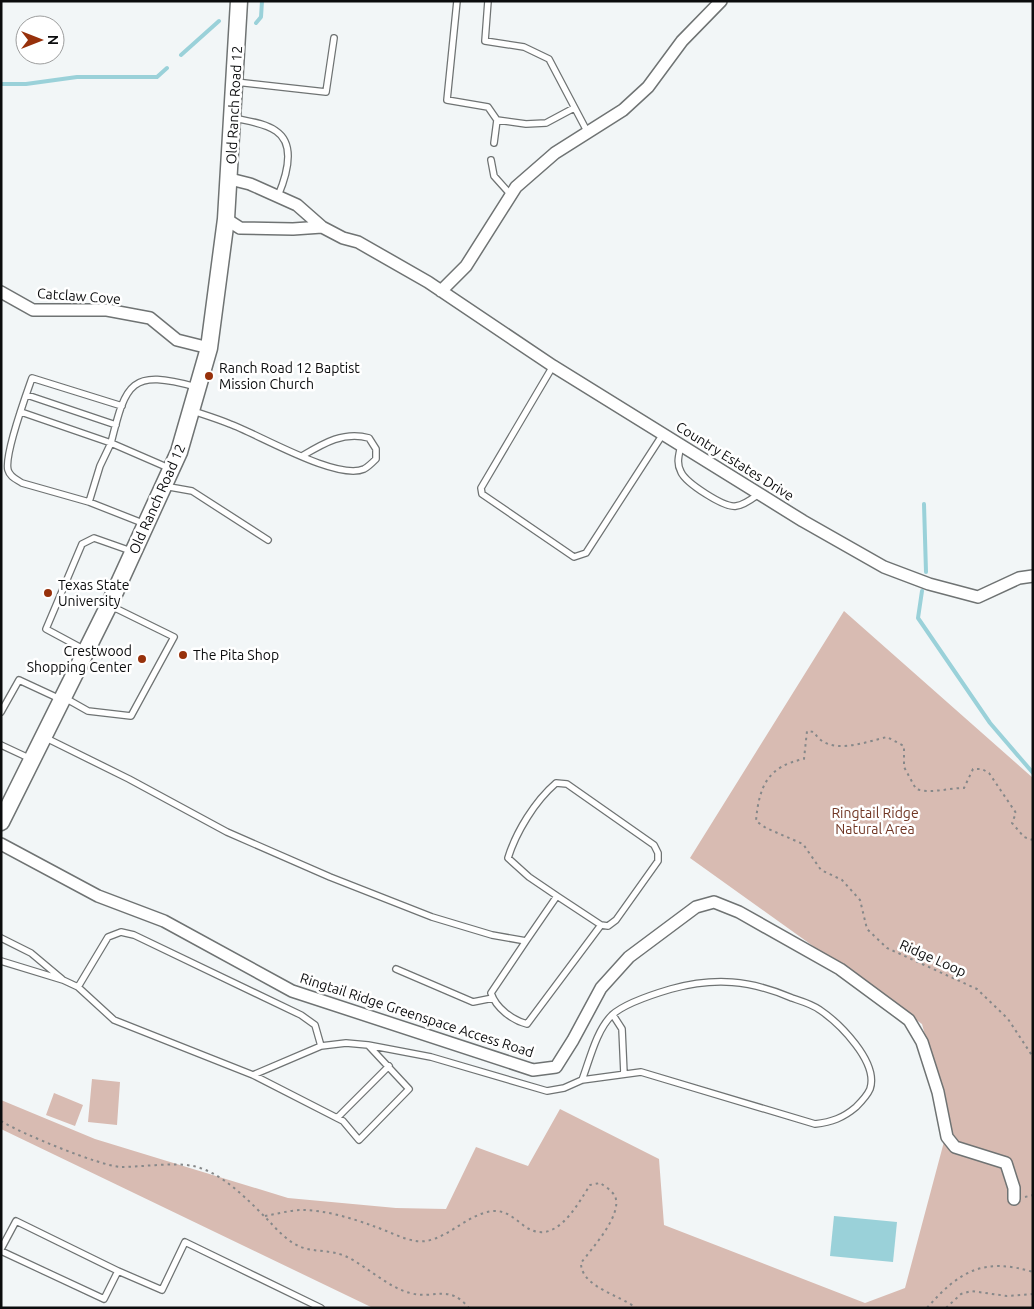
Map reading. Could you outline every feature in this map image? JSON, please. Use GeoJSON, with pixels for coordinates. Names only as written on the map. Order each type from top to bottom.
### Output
{"type":"FeatureCollection","features":[{"type":"Feature","properties":{"kind":"main road","name":"Old Ranch Road 12"},"geometry":{"type":"LineString","coordinates":[[1,822],[109,605],[172,470],[198,387],[209,348],[226,219],[230,178],[239,1]]}},
{"type":"Feature","properties":{"kind":"street"},"geometry":{"type":"LineString","coordinates":[[440,292],[466,266],[516,187],[555,153],[624,110],[648,87],[682,41],[721,1]]}},
{"type":"Feature","properties":{"kind":"street","name":"Country Estates Drive"},"geometry":{"type":"LineString","coordinates":[[230,178],[250,184],[297,204],[322,227],[343,238],[358,242],[682,446],[884,567],[929,584],[978,596],[1020,578],[1033,576]]}},
{"type":"Feature","properties":{"kind":"street"},"geometry":{"type":"LineString","coordinates":[[226,219],[240,228],[293,229],[322,227]]}},
{"type":"Feature","properties":{"kind":"street","name":"Catclaw Cove"},"geometry":{"type":"LineString","coordinates":[[1,292],[33,310],[107,310],[150,318],[176,340],[209,348]]}},
{"type":"Feature","properties":{"kind":"street","name":"Ringtail Ridge Greenspace Access Road"},"geometry":{"type":"LineString","coordinates":[[1,844],[98,896],[164,921],[292,991],[533,1070],[556,1067],[601,988],[628,957],[696,907],[714,902],[739,912],[840,969],[909,1020],[922,1042],[938,1092],[947,1137],[955,1147],[977,1156],[1006,1163],[1014,1188],[1014,1200]]}},
{"type":"Feature","properties":{"kind":"lane"},"geometry":{"type":"LineString","coordinates":[[457,1],[447,100],[488,107],[496,120],[494,143]]}},
{"type":"Feature","properties":{"kind":"lane"},"geometry":{"type":"LineString","coordinates":[[488,1],[485,41],[524,47],[550,59],[588,133]]}},
{"type":"Feature","properties":{"kind":"lane"},"geometry":{"type":"LineString","coordinates":[[234,81],[326,92],[334,38]]}},
{"type":"Feature","properties":{"kind":"lane"},"geometry":{"type":"LineString","coordinates":[[496,120],[526,124],[546,123],[574,108]]}},
{"type":"Feature","properties":{"kind":"lane"},"geometry":{"type":"LineString","coordinates":[[232,118],[275,130],[283,138],[288,149],[288,164],[278,196]]}},
{"type":"Feature","properties":{"kind":"lane"},"geometry":{"type":"LineString","coordinates":[[492,160],[494,176],[511,195]]}},
{"type":"Feature","properties":{"kind":"lane"},"geometry":{"type":"LineString","coordinates":[[553,366],[481,488],[482,494],[574,557],[586,553],[663,434]]}},
{"type":"Feature","properties":{"kind":"lane"},"geometry":{"type":"LineString","coordinates":[[122,406],[32,378],[21,412],[8,466],[12,477],[22,482],[90,502],[147,524]]}},
{"type":"Feature","properties":{"kind":"lane"},"geometry":{"type":"LineString","coordinates":[[90,502],[100,466],[111,443],[129,390],[139,382],[153,378],[198,387]]}},
{"type":"Feature","properties":{"kind":"lane"},"geometry":{"type":"LineString","coordinates":[[27,395],[116,425]]}},
{"type":"Feature","properties":{"kind":"lane"},"geometry":{"type":"LineString","coordinates":[[191,410],[230,424],[302,456],[342,470],[364,469],[376,459],[376,449],[370,438],[356,434],[329,440],[302,456]]}},
{"type":"Feature","properties":{"kind":"lane"},"geometry":{"type":"LineString","coordinates":[[21,412],[111,443],[172,470]]}},
{"type":"Feature","properties":{"kind":"lane"},"geometry":{"type":"LineString","coordinates":[[682,446],[678,462],[681,474],[726,506],[737,506],[746,503],[760,493]]}},
{"type":"Feature","properties":{"kind":"lane"},"geometry":{"type":"LineString","coordinates":[[164,486],[192,491],[268,540]]}},
{"type":"Feature","properties":{"kind":"lane"},"geometry":{"type":"LineString","coordinates":[[86,651],[46,629],[82,544],[94,538],[134,552]]}},
{"type":"Feature","properties":{"kind":"lane"},"geometry":{"type":"LineString","coordinates":[[1,712],[19,680],[88,710],[131,716],[174,636],[109,605]]}},
{"type":"Feature","properties":{"kind":"lane"},"geometry":{"type":"LineString","coordinates":[[44,737],[129,779],[227,832],[322,873],[432,917],[492,935],[526,941]]}},
{"type":"Feature","properties":{"kind":"lane"},"geometry":{"type":"LineString","coordinates":[[1,746],[33,760]]}},
{"type":"Feature","properties":{"kind":"lane"},"geometry":{"type":"LineString","coordinates":[[556,783],[567,784],[654,845],[658,853],[658,861],[616,920],[608,926],[601,925],[557,896],[529,877],[508,858],[522,827],[548,790],[556,783]]}},
{"type":"Feature","properties":{"kind":"lane"},"geometry":{"type":"LineString","coordinates":[[557,896],[491,993],[494,1003],[518,1021],[527,1024],[601,925]]}},
{"type":"Feature","properties":{"kind":"lane"},"geometry":{"type":"LineString","coordinates":[[78,987],[108,937],[121,932],[127,933],[301,1015],[315,1025],[321,1046]]}},
{"type":"Feature","properties":{"kind":"lane"},"geometry":{"type":"LineString","coordinates":[[1,938],[31,953],[63,980]]}},
{"type":"Feature","properties":{"kind":"lane"},"geometry":{"type":"LineString","coordinates":[[1,961],[63,980],[78,987],[114,1020],[253,1075],[343,1121],[359,1140],[409,1089],[368,1045]]}},
{"type":"Feature","properties":{"kind":"lane"},"geometry":{"type":"LineString","coordinates":[[396,969],[473,1002],[493,998]]}},
{"type":"Feature","properties":{"kind":"lane"},"geometry":{"type":"LineString","coordinates":[[253,1075],[321,1046],[368,1045],[431,1056],[546,1091],[564,1088],[582,1080],[641,1072],[815,1124],[834,1122],[848,1114],[863,1100],[870,1088],[869,1072],[851,1037],[819,1009],[767,987],[729,980],[687,985],[649,995],[613,1015],[600,1033],[582,1080]]}},
{"type":"Feature","properties":{"kind":"lane"},"geometry":{"type":"LineString","coordinates":[[613,1015],[622,1029],[624,1074]]}},
{"type":"Feature","properties":{"kind":"lane"},"geometry":{"type":"LineString","coordinates":[[337,1118],[389,1066]]}},
{"type":"Feature","properties":{"kind":"lane"},"geometry":{"type":"LineString","coordinates":[[118,1271],[104,1299],[1,1250],[16,1220],[118,1271],[162,1290],[185,1242],[321,1308]]}},
{"type":"Feature","properties":{"kind":"path","name":"Ridge Loop"},"geometry":{"type":"LineString","coordinates":[[1033,840],[1024,837],[1012,824],[1016,814],[989,774],[982,769],[973,769],[964,788],[946,788],[926,793],[916,790],[904,767],[904,746],[887,736],[849,746],[828,745],[819,741],[814,732],[807,731],[804,759],[778,768],[768,776],[757,810],[756,821],[766,828],[802,844],[821,870],[842,880],[860,900],[867,929],[888,948],[977,989],[1008,1019],[1033,1057]]}},
{"type":"Feature","properties":{"kind":"path"},"geometry":{"type":"LineString","coordinates":[[1,1121],[100,1163],[118,1167],[193,1166],[215,1176],[244,1195],[284,1236],[303,1248],[345,1256],[408,1292],[421,1295],[447,1292],[463,1301],[469,1308]]}},
{"type":"Feature","properties":{"kind":"path"},"geometry":{"type":"LineString","coordinates":[[265,1216],[302,1210],[321,1212],[370,1224],[415,1241],[432,1241],[459,1224],[493,1211],[509,1214],[527,1228],[542,1233],[552,1230],[563,1223],[572,1214],[590,1185],[600,1183],[614,1194],[617,1204],[613,1218],[581,1263],[581,1272],[589,1281],[636,1308]]}},
{"type":"Feature","properties":{"kind":"path"},"geometry":{"type":"LineString","coordinates":[[927,1308],[946,1285],[965,1273],[994,1266],[1015,1267],[1033,1272]]}},
{"type":"Feature","properties":{"kind":"path"},"geometry":{"type":"LineString","coordinates":[[946,1308],[960,1294],[971,1291],[1007,1296],[1033,1294]]}},
{"type":"Feature","properties":{"kind":"green space","name":"Ringtail Ridge Natural Area"},"geometry":{"type":"Polygon","coordinates":[[[844,611],[1033,778],[1033,1308],[373,1308],[1,1129],[1,1100],[95,1139],[288,1198],[396,1208],[446,1209],[476,1147],[528,1166],[560,1109],[659,1159],[664,1225],[865,1303],[905,1288],[949,1123],[922,1024],[690,858],[844,611]]]}},
{"type":"Feature","properties":{"kind":"green space"},"geometry":{"type":"Polygon","coordinates":[[[92,1079],[120,1082],[117,1125],[88,1122],[92,1079]]]}},
{"type":"Feature","properties":{"kind":"green space"},"geometry":{"type":"Polygon","coordinates":[[[54,1093],[83,1105],[75,1126],[46,1115],[54,1093]]]}},
{"type":"Feature","properties":{"kind":"water"},"geometry":{"type":"Polygon","coordinates":[[[834,1216],[897,1222],[893,1262],[830,1256],[834,1216]]]}},
{"type":"Feature","properties":{"kind":"waterway"},"geometry":{"type":"LineString","coordinates":[[256,23],[261,17],[262,1]]}},
{"type":"Feature","properties":{"kind":"waterway"},"geometry":{"type":"LineString","coordinates":[[181,55],[219,21]]}},
{"type":"Feature","properties":{"kind":"waterway"},"geometry":{"type":"LineString","coordinates":[[1,84],[26,84],[77,77],[157,77],[167,68]]}},
{"type":"Feature","properties":{"kind":"waterway"},"geometry":{"type":"LineString","coordinates":[[924,504],[926,572]]}},
{"type":"Feature","properties":{"kind":"waterway"},"geometry":{"type":"LineString","coordinates":[[922,591],[918,618],[990,723],[1033,773]]}},
{"type":"Feature","properties":{"kind":"place","name":"Ranch Road 12 Baptist Mission Church"},"geometry":{"type":"Point","coordinates":[209,376]}},
{"type":"Feature","properties":{"kind":"place","name":"Texas State University"},"geometry":{"type":"Point","coordinates":[48,593]}},
{"type":"Feature","properties":{"kind":"place","name":"The Pita Shop"},"geometry":{"type":"Point","coordinates":[183,655]}},
{"type":"Feature","properties":{"kind":"place","name":"Crestwood Shopping Center"},"geometry":{"type":"Point","coordinates":[142,659]}}]}
